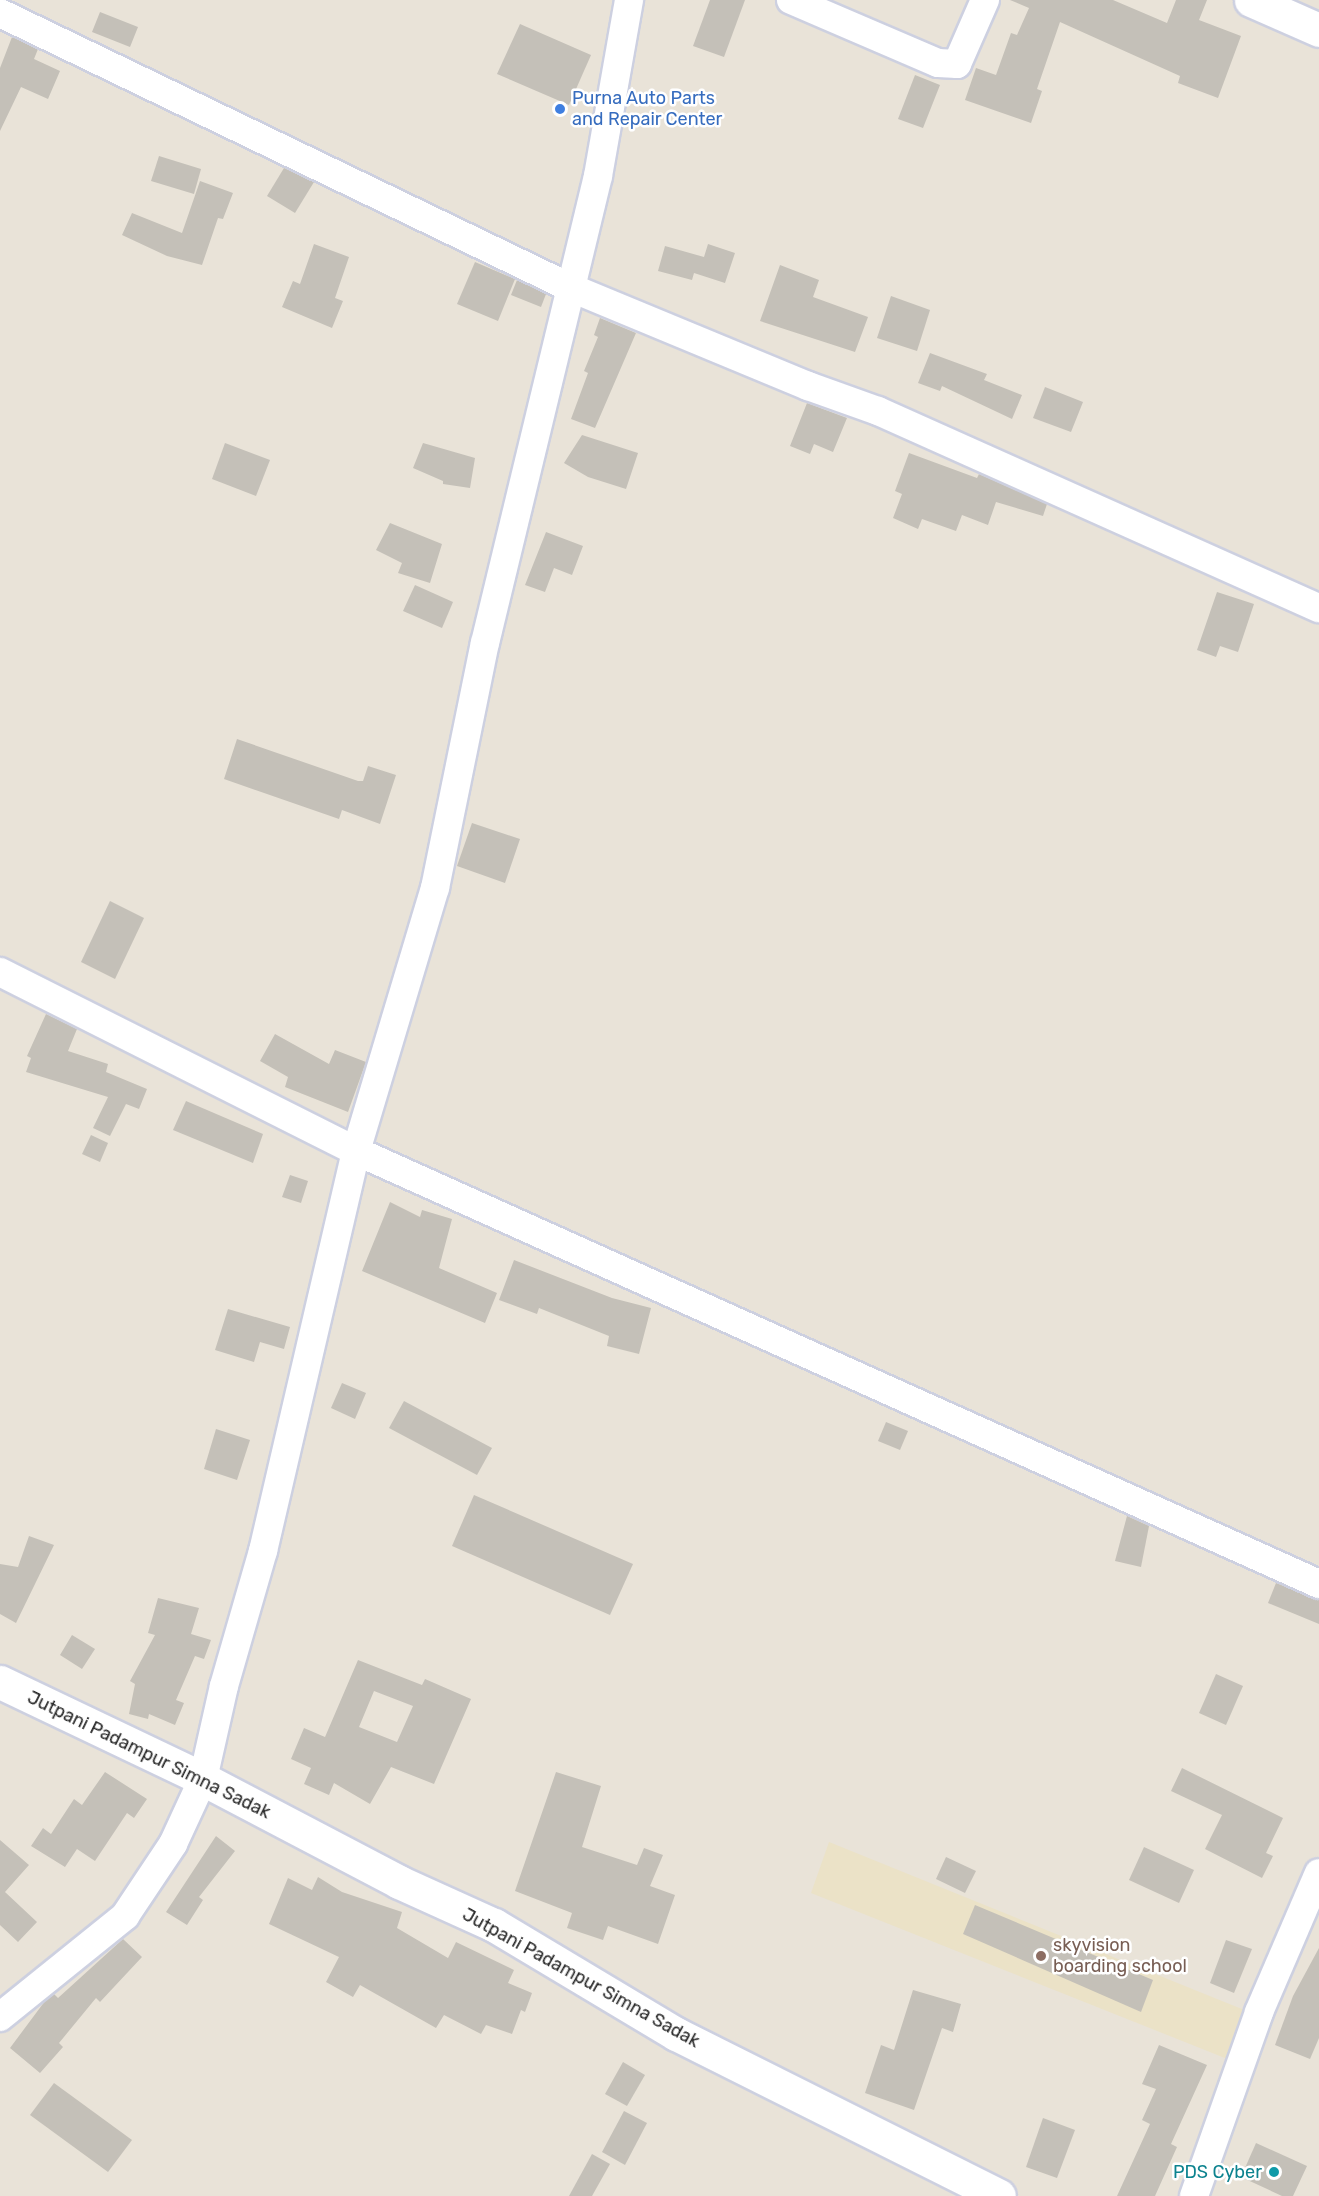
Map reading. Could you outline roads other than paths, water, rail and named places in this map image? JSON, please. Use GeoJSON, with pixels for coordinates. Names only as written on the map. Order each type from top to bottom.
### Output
{"type":"FeatureCollection","features":[{"type":"Feature","properties":{"kind":"street"},"geometry":{"type":"LineString","coordinates":[[0,2017],[125,1917],[173,1844],[203,1779],[224,1686],[263,1551],[356,1151],[435,888],[485,643],[569,287],[598,176],[629,0]]}},
{"type":"Feature","properties":{"kind":"street"},"geometry":{"type":"LineString","coordinates":[[791,0],[938,63],[957,64],[985,0]]}},
{"type":"Feature","properties":{"kind":"street"},"geometry":{"type":"LineString","coordinates":[[1251,0],[1319,30]]}},
{"type":"Feature","properties":{"kind":"street"},"geometry":{"type":"LineString","coordinates":[[0,13],[569,287],[808,386],[878,411],[1319,608]]}},
{"type":"Feature","properties":{"kind":"street"},"geometry":{"type":"LineString","coordinates":[[0,972],[356,1151],[1319,1584]]}},
{"type":"Feature","properties":{"kind":"street","name":"Jutpani Padampur Simna Sadak"},"geometry":{"type":"LineString","coordinates":[[0,1682],[203,1779],[399,1882],[494,1925],[676,2034],[999,2196]]}},
{"type":"Feature","properties":{"kind":"street"},"geometry":{"type":"LineString","coordinates":[[1194,2196],[1259,2012],[1319,1873]]}},
{"type":"Feature","properties":{"kind":"place","name":"Purna Auto Parts and Repair Center"},"geometry":{"type":"Point","coordinates":[560,109]}},
{"type":"Feature","properties":{"kind":"place","name":"skyvision boarding school"},"geometry":{"type":"Point","coordinates":[1041,1956]}},
{"type":"Feature","properties":{"kind":"place","name":"PDS Cyber"},"geometry":{"type":"Point","coordinates":[1274,2172]}}]}
